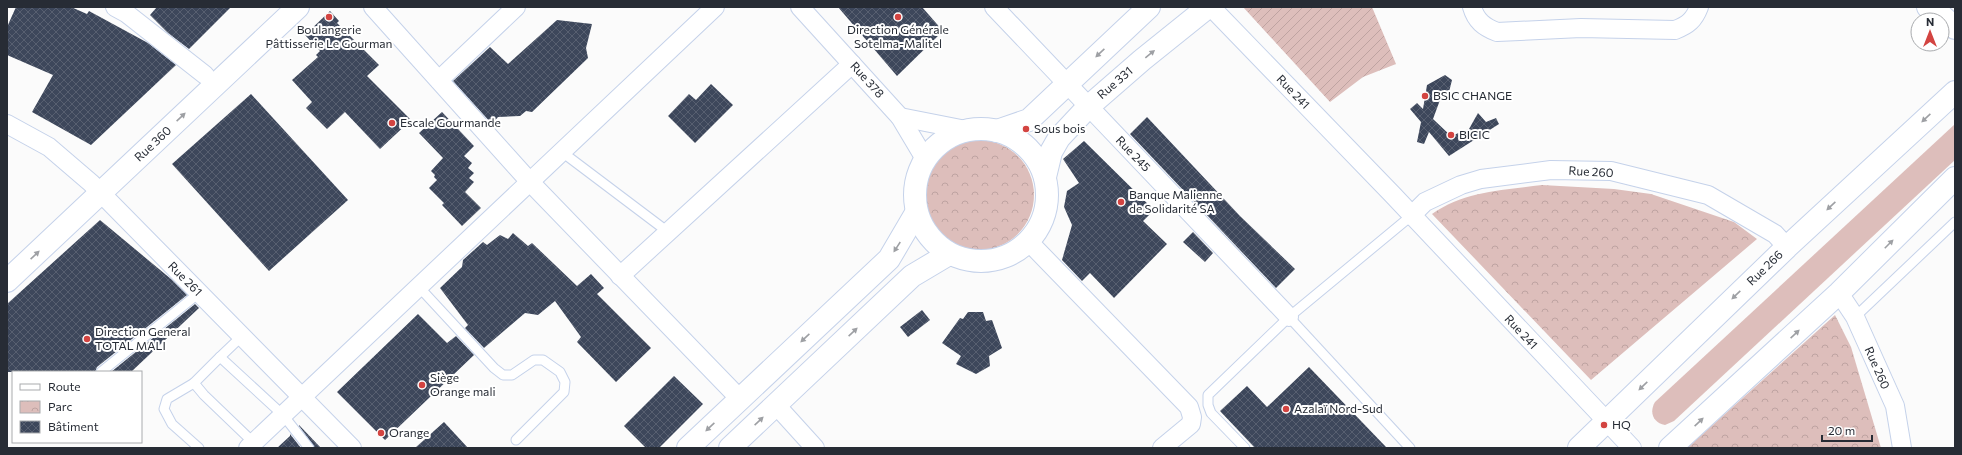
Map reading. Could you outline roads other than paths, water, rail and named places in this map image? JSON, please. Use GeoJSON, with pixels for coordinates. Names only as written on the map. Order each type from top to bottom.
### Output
{"type":"FeatureCollection","features":[{"type":"Feature","properties":{"kind":"main road"},"geometry":{"type":"LineString","coordinates":[[7,262],[96,188],[205,75],[277,7]]}},
{"type":"Feature","properties":{"kind":"main road","name":"Rue 360"},"geometry":{"type":"LineString","coordinates":[[7,281],[96,188],[298,7]]}},
{"type":"Feature","properties":{"kind":"main road"},"geometry":{"type":"LineString","coordinates":[[997,131],[1029,120],[1149,7]]}},
{"type":"Feature","properties":{"kind":"main road","name":"Rue 331"},"geometry":{"type":"LineString","coordinates":[[1045,176],[1051,152],[1059,138],[1088,107],[1142,60],[1209,7]]}},
{"type":"Feature","properties":{"kind":"main road"},"geometry":{"type":"LineString","coordinates":[[1928,7],[1942,16],[1955,28]]}},
{"type":"Feature","properties":{"kind":"main road","name":"Rue 266"},"geometry":{"type":"LineString","coordinates":[[1579,448],[1787,246],[1955,92]]}},
{"type":"Feature","properties":{"kind":"main road"},"geometry":{"type":"LineString","coordinates":[[966,130],[997,131],[1013,137],[1027,147],[1038,161],[1045,176],[1048,194],[1046,211],[1040,228],[1029,242],[1012,255],[991,261],[970,261],[950,254],[931,239],[923,230],[916,213],[914,195],[917,176],[924,159],[936,146],[950,136],[966,130]]}},
{"type":"Feature","properties":{"kind":"main road"},"geometry":{"type":"LineString","coordinates":[[1670,448],[1839,293],[1955,178]]}},
{"type":"Feature","properties":{"kind":"main road"},"geometry":{"type":"LineString","coordinates":[[688,448],[889,259],[916,213]]}},
{"type":"Feature","properties":{"kind":"main road"},"geometry":{"type":"LineString","coordinates":[[730,448],[912,276],[950,254]]}},
{"type":"Feature","properties":{"kind":"street"},"geometry":{"type":"LineString","coordinates":[[373,7],[530,182],[740,399]]}},
{"type":"Feature","properties":{"kind":"street"},"geometry":{"type":"LineString","coordinates":[[439,80],[516,7]]}},
{"type":"Feature","properties":{"kind":"street"},"geometry":{"type":"LineString","coordinates":[[251,445],[715,7]]}},
{"type":"Feature","properties":{"kind":"street","name":"Rue 378"},"geometry":{"type":"LineString","coordinates":[[800,7],[900,116],[924,159]]}},
{"type":"Feature","properties":{"kind":"street","name":"Rue 245"},"geometry":{"type":"LineString","coordinates":[[994,7],[1289,317]]}},
{"type":"Feature","properties":{"kind":"street","name":"Rue 241"},"geometry":{"type":"LineString","coordinates":[[1209,7],[1392,194],[1411,216],[1632,448]]}},
{"type":"Feature","properties":{"kind":"street"},"geometry":{"type":"LineString","coordinates":[[1472,7],[1475,16],[1485,27],[1497,32],[1581,28],[1675,30],[1686,26],[1695,18],[1699,7]]}},
{"type":"Feature","properties":{"kind":"street"},"geometry":{"type":"LineString","coordinates":[[124,9],[205,75]]}},
{"type":"Feature","properties":{"kind":"street"},"geometry":{"type":"LineString","coordinates":[[620,276],[852,64]]}},
{"type":"Feature","properties":{"kind":"street"},"geometry":{"type":"LineString","coordinates":[[900,116],[966,130]]}},
{"type":"Feature","properties":{"kind":"street","name":"Rue 261"},"geometry":{"type":"LineString","coordinates":[[7,124],[49,147],[96,188],[352,448]]}},
{"type":"Feature","properties":{"kind":"street","name":"Rue 260"},"geometry":{"type":"LineString","coordinates":[[1411,216],[1425,202],[1461,185],[1481,179],[1550,170],[1610,171],[1708,195],[1775,234],[1787,246]]}},
{"type":"Feature","properties":{"kind":"street"},"geometry":{"type":"LineString","coordinates":[[1029,242],[1190,407],[1192,417],[1191,424],[1162,448]]}},
{"type":"Feature","properties":{"kind":"street","name":"Rue 260"},"geometry":{"type":"LineString","coordinates":[[1839,293],[1855,316],[1895,406],[1902,448]]}},
{"type":"Feature","properties":{"kind":"street"},"geometry":{"type":"LineString","coordinates":[[776,405],[815,448]]}},
{"type":"Feature","properties":{"kind":"lane"},"geometry":{"type":"LineString","coordinates":[[562,152],[668,232]]}},
{"type":"Feature","properties":{"kind":"lane"},"geometry":{"type":"LineString","coordinates":[[1245,448],[1211,413],[1208,405],[1208,395],[1289,317],[1411,216]]}},
{"type":"Feature","properties":{"kind":"lane"},"geometry":{"type":"LineString","coordinates":[[1855,316],[1955,222]]}},
{"type":"Feature","properties":{"kind":"lane"},"geometry":{"type":"LineString","coordinates":[[418,287],[494,368],[503,375],[512,375],[534,360],[543,360],[560,372],[564,382],[564,392],[516,440]]}},
{"type":"Feature","properties":{"kind":"lane"},"geometry":{"type":"LineString","coordinates":[[102,371],[198,293]]}},
{"type":"Feature","properties":{"kind":"lane"},"geometry":{"type":"LineString","coordinates":[[1289,317],[1410,448]]}},
{"type":"Feature","properties":{"kind":"lane"},"geometry":{"type":"LineString","coordinates":[[199,448],[172,424],[164,409],[167,399],[194,383],[242,336]]}},
{"type":"Feature","properties":{"kind":"lane"},"geometry":{"type":"LineString","coordinates":[[220,357],[283,415],[306,447]]}},
{"type":"Feature","properties":{"kind":"lane"},"geometry":{"type":"LineString","coordinates":[[194,383],[251,445]]}},
{"type":"Feature","properties":{"kind":"place","name":"Boulangerie Pâttisserie Le Gourman"},"geometry":{"type":"Point","coordinates":[329,17]}},
{"type":"Feature","properties":{"kind":"place","name":"Direction Générale Sotelma-Malitel"},"geometry":{"type":"Point","coordinates":[898,17]}},
{"type":"Feature","properties":{"kind":"place","name":"BSIC CHANGE"},"geometry":{"type":"Point","coordinates":[1425,96]}},
{"type":"Feature","properties":{"kind":"place","name":"Escale Gourmande"},"geometry":{"type":"Point","coordinates":[392,123]}},
{"type":"Feature","properties":{"kind":"place","name":"Sous bois"},"geometry":{"type":"Point","coordinates":[1026,129]}},
{"type":"Feature","properties":{"kind":"place","name":"BICIC"},"geometry":{"type":"Point","coordinates":[1451,135]}},
{"type":"Feature","properties":{"kind":"place","name":"Banque Malienne de Solidarité SA"},"geometry":{"type":"Point","coordinates":[1121,202]}},
{"type":"Feature","properties":{"kind":"place","name":"Direction General TOTAL MALI"},"geometry":{"type":"Point","coordinates":[87,339]}},
{"type":"Feature","properties":{"kind":"place","name":"Siège Orange mali"},"geometry":{"type":"Point","coordinates":[422,385]}},
{"type":"Feature","properties":{"kind":"place","name":"Azalaï Nord-Sud"},"geometry":{"type":"Point","coordinates":[1286,409]}},
{"type":"Feature","properties":{"kind":"place","name":"HQ"},"geometry":{"type":"Point","coordinates":[1604,425]}},
{"type":"Feature","properties":{"kind":"place","name":"Orange"},"geometry":{"type":"Point","coordinates":[381,433]}}]}
